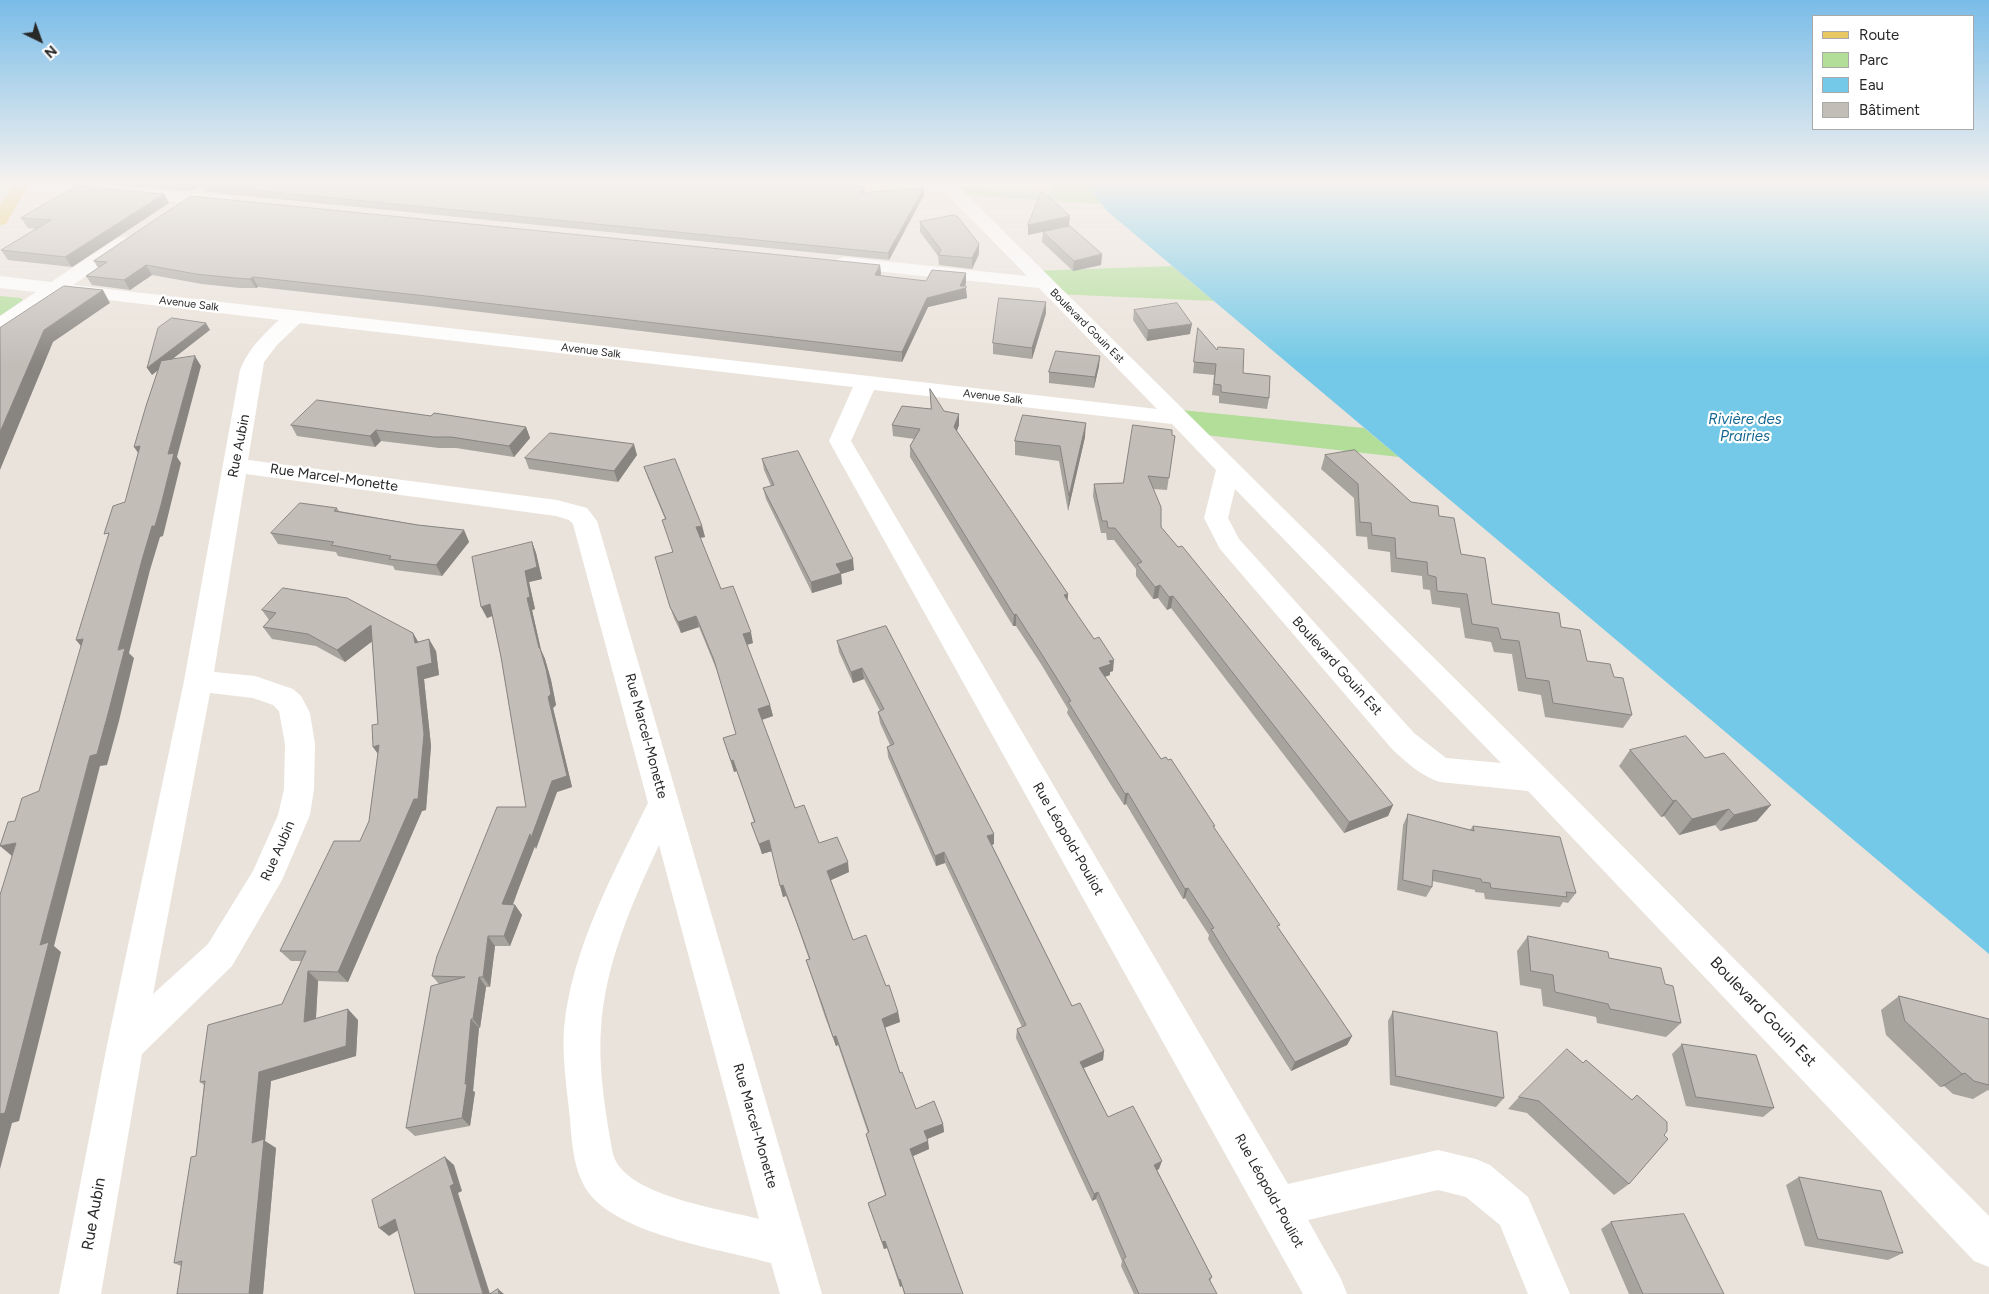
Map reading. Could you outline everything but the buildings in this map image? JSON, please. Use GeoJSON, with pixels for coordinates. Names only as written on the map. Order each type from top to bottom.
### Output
{"type":"FeatureCollection","features":[{"type":"Feature","properties":{"kind":"street"},"geometry":{"type":"LineString","coordinates":[[0,325],[120,244]]}},
{"type":"Feature","properties":{"kind":"street","name":"Boulevard Gouin Est"},"geometry":{"type":"LineString","coordinates":[[1006,244],[1536,779],[1989,1246]]}},
{"type":"Feature","properties":{"kind":"street"},"geometry":{"type":"LineString","coordinates":[[826,262],[1044,283]]}},
{"type":"Feature","properties":{"kind":"street","name":"Avenue Salk"},"geometry":{"type":"LineString","coordinates":[[0,282],[1182,420]]}},
{"type":"Feature","properties":{"kind":"street","name":"Rue Aubin"},"geometry":{"type":"LineString","coordinates":[[80,1294],[125,1046],[198,681],[247,401],[251,368],[271,338],[296,316]]}},
{"type":"Feature","properties":{"kind":"street","name":"Rue Léopold-Pouliot"},"geometry":{"type":"LineString","coordinates":[[866,383],[840,441],[1326,1294]]}},
{"type":"Feature","properties":{"kind":"street","name":"Rue Marcel-Monette"},"geometry":{"type":"LineString","coordinates":[[235,465],[557,508],[578,514],[585,521],[589,529],[801,1294]]}},
{"type":"Feature","properties":{"kind":"street","name":"Boulevard Gouin Est"},"geometry":{"type":"LineString","coordinates":[[1228,467],[1216,518],[1228,543],[1403,741],[1440,770],[1536,779]]}},
{"type":"Feature","properties":{"kind":"street","name":"Rue Aubin"},"geometry":{"type":"LineString","coordinates":[[125,1046],[220,955],[266,880],[294,815],[299,789],[300,744],[295,713],[291,704],[283,697],[255,687],[198,681]]}},
{"type":"Feature","properties":{"kind":"street"},"geometry":{"type":"LineString","coordinates":[[664,802],[603,934],[583,1018],[585,1082],[592,1144],[598,1168],[607,1185],[657,1214],[789,1247]]}},
{"type":"Feature","properties":{"kind":"street"},"geometry":{"type":"LineString","coordinates":[[1278,1207],[1438,1170],[1476,1179],[1514,1211],[1549,1294]]}},
{"type":"Feature","properties":{"kind":"green space"},"geometry":{"type":"Polygon","coordinates":[[[1172,266],[1214,301],[1055,294],[1032,271],[1172,266]]]}},
{"type":"Feature","properties":{"kind":"green space"},"geometry":{"type":"Polygon","coordinates":[[[0,296],[21,298],[23,300],[0,316],[0,296]]]}},
{"type":"Feature","properties":{"kind":"green space"},"geometry":{"type":"Polygon","coordinates":[[[1171,409],[1364,428],[1399,457],[1196,434],[1171,409]]]}},
{"type":"Feature","properties":{"kind":"water","name":"Rivière des Prairies"},"geometry":{"type":"Polygon","coordinates":[[[1147,244],[1989,244],[1989,954],[1147,244]]]}}]}
